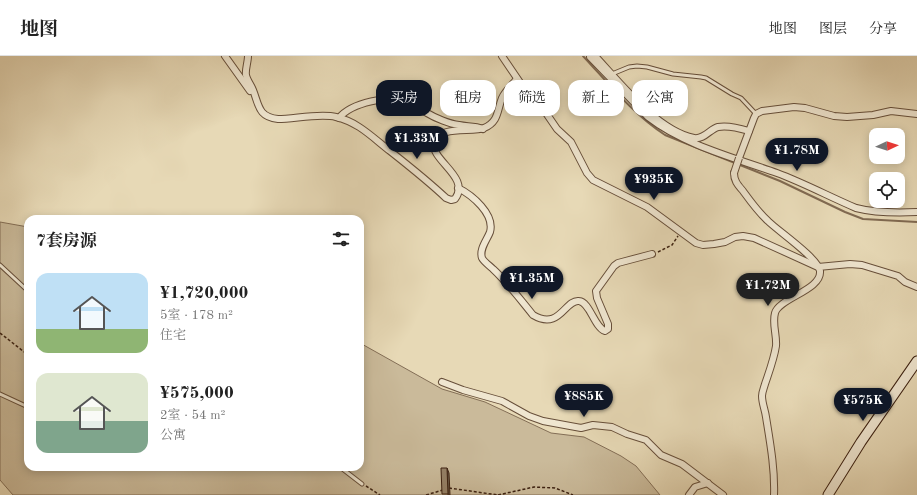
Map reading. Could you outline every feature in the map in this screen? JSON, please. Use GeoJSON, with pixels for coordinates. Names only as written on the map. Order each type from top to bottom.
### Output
{"type":"FeatureCollection","features":[{"type":"Feature","properties":{"kind":"main road"},"geometry":{"type":"LineString","coordinates":[[828,495],[861,442],[917,361]]}},
{"type":"Feature","properties":{"kind":"main road"},"geometry":{"type":"LineString","coordinates":[[835,495],[917,371]]}},
{"type":"Feature","properties":{"kind":"street"},"geometry":{"type":"LineString","coordinates":[[225,56],[257,101]]}},
{"type":"Feature","properties":{"kind":"street"},"geometry":{"type":"LineString","coordinates":[[248,56],[246,75],[257,101],[259,110],[272,119],[325,116],[339,118],[363,129],[374,136],[420,174],[446,198],[451,200],[455,199],[457,196],[458,188],[455,175],[436,152],[434,146],[435,141],[438,136],[444,133],[483,129],[490,126],[497,118],[505,93],[517,79]]}},
{"type":"Feature","properties":{"kind":"street"},"geometry":{"type":"LineString","coordinates":[[502,56],[520,84],[533,94],[557,129],[571,142],[587,173],[593,180],[641,203],[696,243],[703,245],[714,244],[743,236],[754,238],[818,267],[850,264],[862,265],[898,276],[905,282],[917,287]]}},
{"type":"Feature","properties":{"kind":"street"},"geometry":{"type":"LineString","coordinates":[[749,130],[718,127],[705,136],[695,138],[678,131],[651,114],[596,57],[590,58],[648,117],[657,124],[679,136],[747,164],[778,174],[856,208],[897,213],[917,212]]}},
{"type":"Feature","properties":{"kind":"street"},"geometry":{"type":"LineString","coordinates":[[339,118],[342,114],[372,101],[397,100],[407,102],[428,114],[459,126],[476,126],[483,129]]}},
{"type":"Feature","properties":{"kind":"street"},"geometry":{"type":"LineString","coordinates":[[774,495],[775,481],[762,395],[776,348],[775,313],[777,308],[815,282],[820,272],[816,263],[768,222],[755,208],[736,182],[734,172],[749,130],[756,114],[762,111],[794,107],[805,108],[834,116],[847,117],[865,116],[891,111],[917,114]]}},
{"type":"Feature","properties":{"kind":"street"},"geometry":{"type":"LineString","coordinates":[[458,188],[479,203],[487,216],[490,230],[483,248],[483,260],[503,279],[536,317],[552,320],[573,302],[578,300],[586,305],[601,329],[608,329],[608,324],[597,298],[596,291],[614,266],[618,263],[652,254]]}},
{"type":"Feature","properties":{"kind":"street"},"geometry":{"type":"LineString","coordinates":[[442,382],[463,390],[502,401],[529,416],[542,421],[581,428],[593,425],[612,427],[646,440],[661,455],[682,464],[723,495]]}},
{"type":"Feature","properties":{"kind":"street"},"geometry":{"type":"LineString","coordinates":[[689,495],[694,487],[708,483]]}},
{"type":"Feature","properties":{"kind":"lane"},"geometry":{"type":"LineString","coordinates":[[612,74],[629,67],[636,66],[647,67],[673,74],[706,78],[741,98],[756,114]]}},
{"type":"Feature","properties":{"kind":"lane"},"geometry":{"type":"LineString","coordinates":[[0,265],[24,287]]}},
{"type":"Feature","properties":{"kind":"lane"},"geometry":{"type":"LineString","coordinates":[[0,394],[24,405]]}},
{"type":"Feature","properties":{"kind":"lane"},"geometry":{"type":"LineString","coordinates":[[345,471],[362,484]]}},
{"type":"Feature","properties":{"kind":"path"},"geometry":{"type":"LineString","coordinates":[[652,254],[660,252],[672,245],[681,232]]}},
{"type":"Feature","properties":{"kind":"path"},"geometry":{"type":"LineString","coordinates":[[0,333],[24,352]]}},
{"type":"Feature","properties":{"kind":"path"},"geometry":{"type":"LineString","coordinates":[[362,484],[380,495]]}},
{"type":"Feature","properties":{"kind":"path"},"geometry":{"type":"LineString","coordinates":[[426,495],[451,488],[498,495],[534,487],[555,488],[573,495]]}},
{"type":"Feature","properties":{"kind":"shaded area"},"geometry":{"type":"Polygon","coordinates":[[[0,222],[24,226],[24,471],[364,471],[364,345],[442,389],[485,402],[551,433],[584,437],[621,456],[636,466],[660,495],[13,495],[0,480],[0,222]]]}},
{"type":"Feature","properties":{"kind":"building"},"geometry":{"type":"Polygon","coordinates":[[[441,468],[447,468],[448,494],[442,494],[441,468]]]}},
{"type":"Feature","properties":{"kind":"waterway"},"geometry":{"type":"LineString","coordinates":[[583,56],[642,118],[665,135],[780,181],[863,219],[917,222]]}}]}
